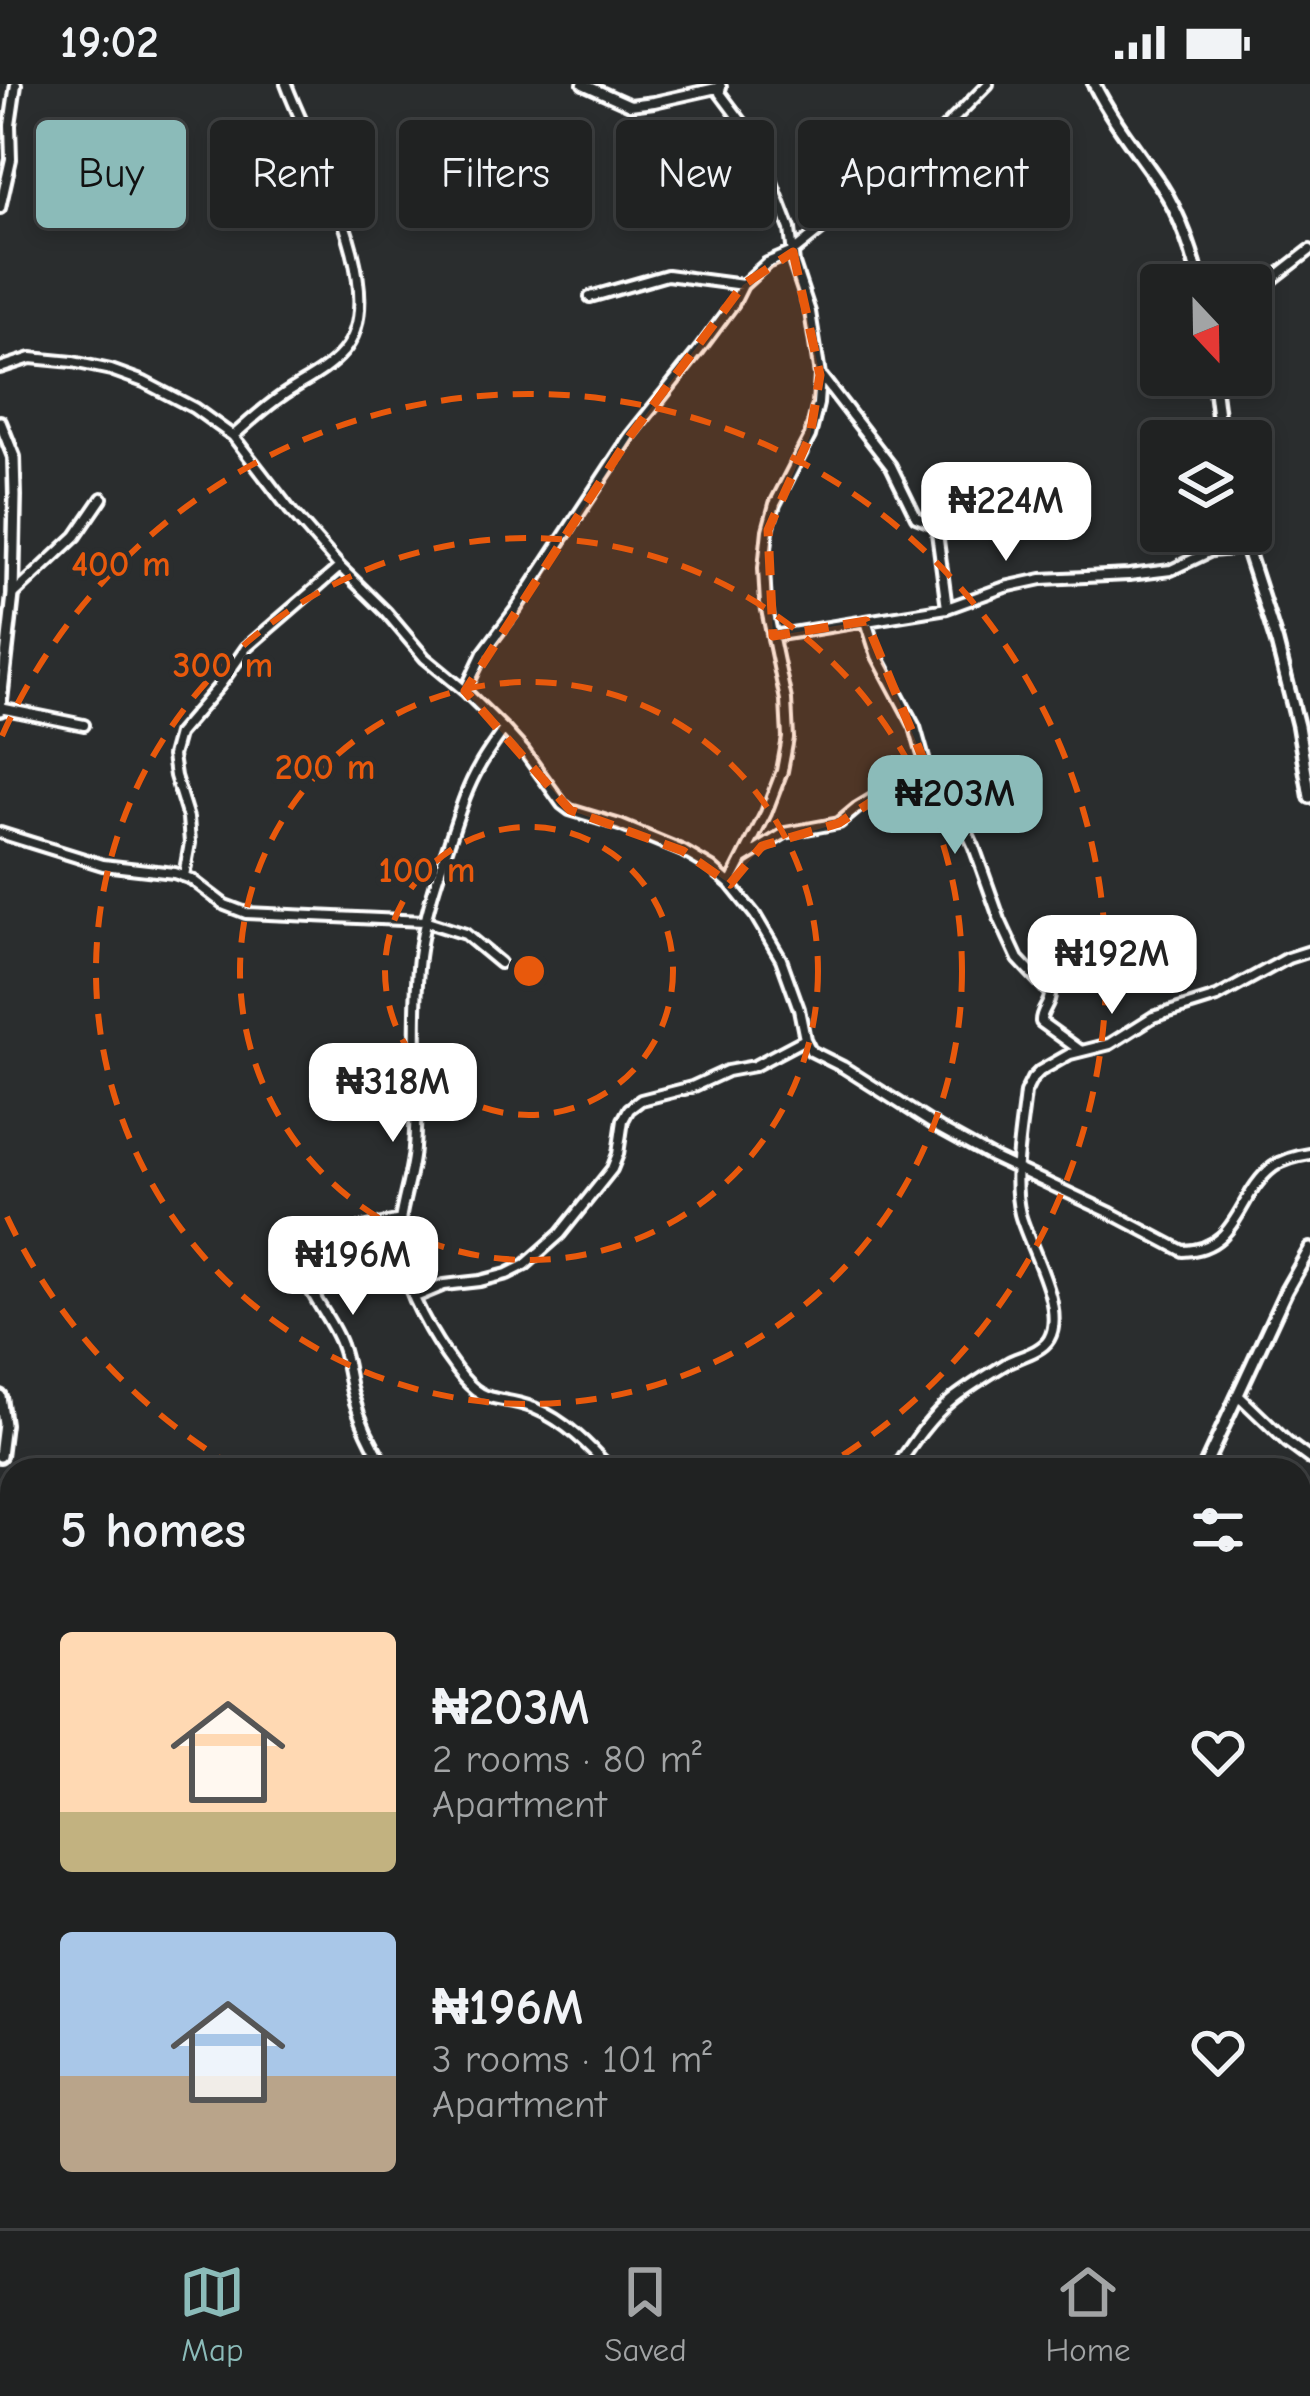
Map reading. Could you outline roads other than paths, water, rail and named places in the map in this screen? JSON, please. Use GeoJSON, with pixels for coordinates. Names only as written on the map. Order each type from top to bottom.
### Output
{"type":"FeatureCollection","features":[{"type":"Feature","properties":{"kind":"street"},"geometry":{"type":"LineString","coordinates":[[0,208],[11,159],[16,84]]}},
{"type":"Feature","properties":{"kind":"street"},"geometry":{"type":"LineString","coordinates":[[233,436],[276,399],[343,353],[352,339],[358,307],[360,280],[353,244],[286,84]]}},
{"type":"Feature","properties":{"kind":"street"},"geometry":{"type":"LineString","coordinates":[[583,84],[630,105],[720,86],[756,141],[790,229],[794,264],[810,312],[820,375],[818,404],[810,436],[775,504],[764,568],[788,739],[766,813],[730,884]]}},
{"type":"Feature","properties":{"kind":"street"},"geometry":{"type":"LineString","coordinates":[[465,691],[483,652],[630,436],[699,350],[743,285],[916,157],[988,84]]}},
{"type":"Feature","properties":{"kind":"street"},"geometry":{"type":"LineString","coordinates":[[1094,84],[1165,191],[1194,264]]}},
{"type":"Feature","properties":{"kind":"street"},"geometry":{"type":"LineString","coordinates":[[1272,280],[1310,250]]}},
{"type":"Feature","properties":{"kind":"street"},"geometry":{"type":"LineString","coordinates":[[590,297],[668,275],[743,285]]}},
{"type":"Feature","properties":{"kind":"street"},"geometry":{"type":"LineString","coordinates":[[0,368],[32,358],[111,370],[194,407],[233,436],[340,567],[425,658],[504,729],[571,810],[683,851],[730,884],[782,959],[811,1051],[939,1128],[1183,1251],[1211,1244],[1232,1227],[1269,1169],[1310,1154]]}},
{"type":"Feature","properties":{"kind":"street"},"geometry":{"type":"LineString","coordinates":[[820,375],[891,466],[916,517],[936,525],[946,608]]}},
{"type":"Feature","properties":{"kind":"street"},"geometry":{"type":"LineString","coordinates":[[0,422],[14,457],[13,595],[0,709],[84,725]]}},
{"type":"Feature","properties":{"kind":"street"},"geometry":{"type":"LineString","coordinates":[[13,595],[76,536],[102,498]]}},
{"type":"Feature","properties":{"kind":"street"},"geometry":{"type":"LineString","coordinates":[[773,636],[946,608],[1024,582],[1172,570],[1197,555],[1218,552]]}},
{"type":"Feature","properties":{"kind":"street"},"geometry":{"type":"LineString","coordinates":[[1246,552],[1277,643],[1310,796]]}},
{"type":"Feature","properties":{"kind":"street"},"geometry":{"type":"LineString","coordinates":[[184,876],[190,843],[172,755],[178,734],[246,648],[340,567]]}},
{"type":"Feature","properties":{"kind":"street"},"geometry":{"type":"LineString","coordinates":[[866,622],[877,656],[915,728],[926,766],[956,807],[1018,958],[1050,993],[1041,1022],[1081,1051]]}},
{"type":"Feature","properties":{"kind":"street"},"geometry":{"type":"LineString","coordinates":[[504,729],[478,767],[462,805],[424,921],[413,1166],[399,1250],[407,1280],[439,1345],[471,1387],[490,1400],[538,1409],[568,1427],[600,1458]]}},
{"type":"Feature","properties":{"kind":"street"},"geometry":{"type":"LineString","coordinates":[[743,859],[785,833],[839,823],[926,766]]}},
{"type":"Feature","properties":{"kind":"street"},"geometry":{"type":"LineString","coordinates":[[0,833],[103,865],[184,876],[246,913],[424,921],[465,934],[500,963]]}},
{"type":"Feature","properties":{"kind":"street"},"geometry":{"type":"LineString","coordinates":[[904,1458],[955,1398],[1042,1347],[1052,1334],[1046,1281],[1020,1214],[1017,1193],[1024,1093],[1032,1079],[1056,1062],[1110,1044],[1153,1017],[1206,1001],[1288,958],[1310,952]]}},
{"type":"Feature","properties":{"kind":"street"},"geometry":{"type":"LineString","coordinates":[[416,1298],[444,1285],[507,1274],[542,1252],[612,1168],[623,1120],[641,1100],[754,1066],[805,1039]]}},
{"type":"Feature","properties":{"kind":"street"},"geometry":{"type":"LineString","coordinates":[[380,1458],[358,1414],[341,1343],[309,1287],[301,1258],[302,1248],[319,1237],[401,1220]]}},
{"type":"Feature","properties":{"kind":"street"},"geometry":{"type":"LineString","coordinates":[[1209,1458],[1310,1249]]}},
{"type":"Feature","properties":{"kind":"street"},"geometry":{"type":"LineString","coordinates":[[1238,1395],[1309,1458]]}},
{"type":"Feature","properties":{"kind":"street"},"geometry":{"type":"LineString","coordinates":[[0,1396],[4,1424],[0,1456]]}}]}
